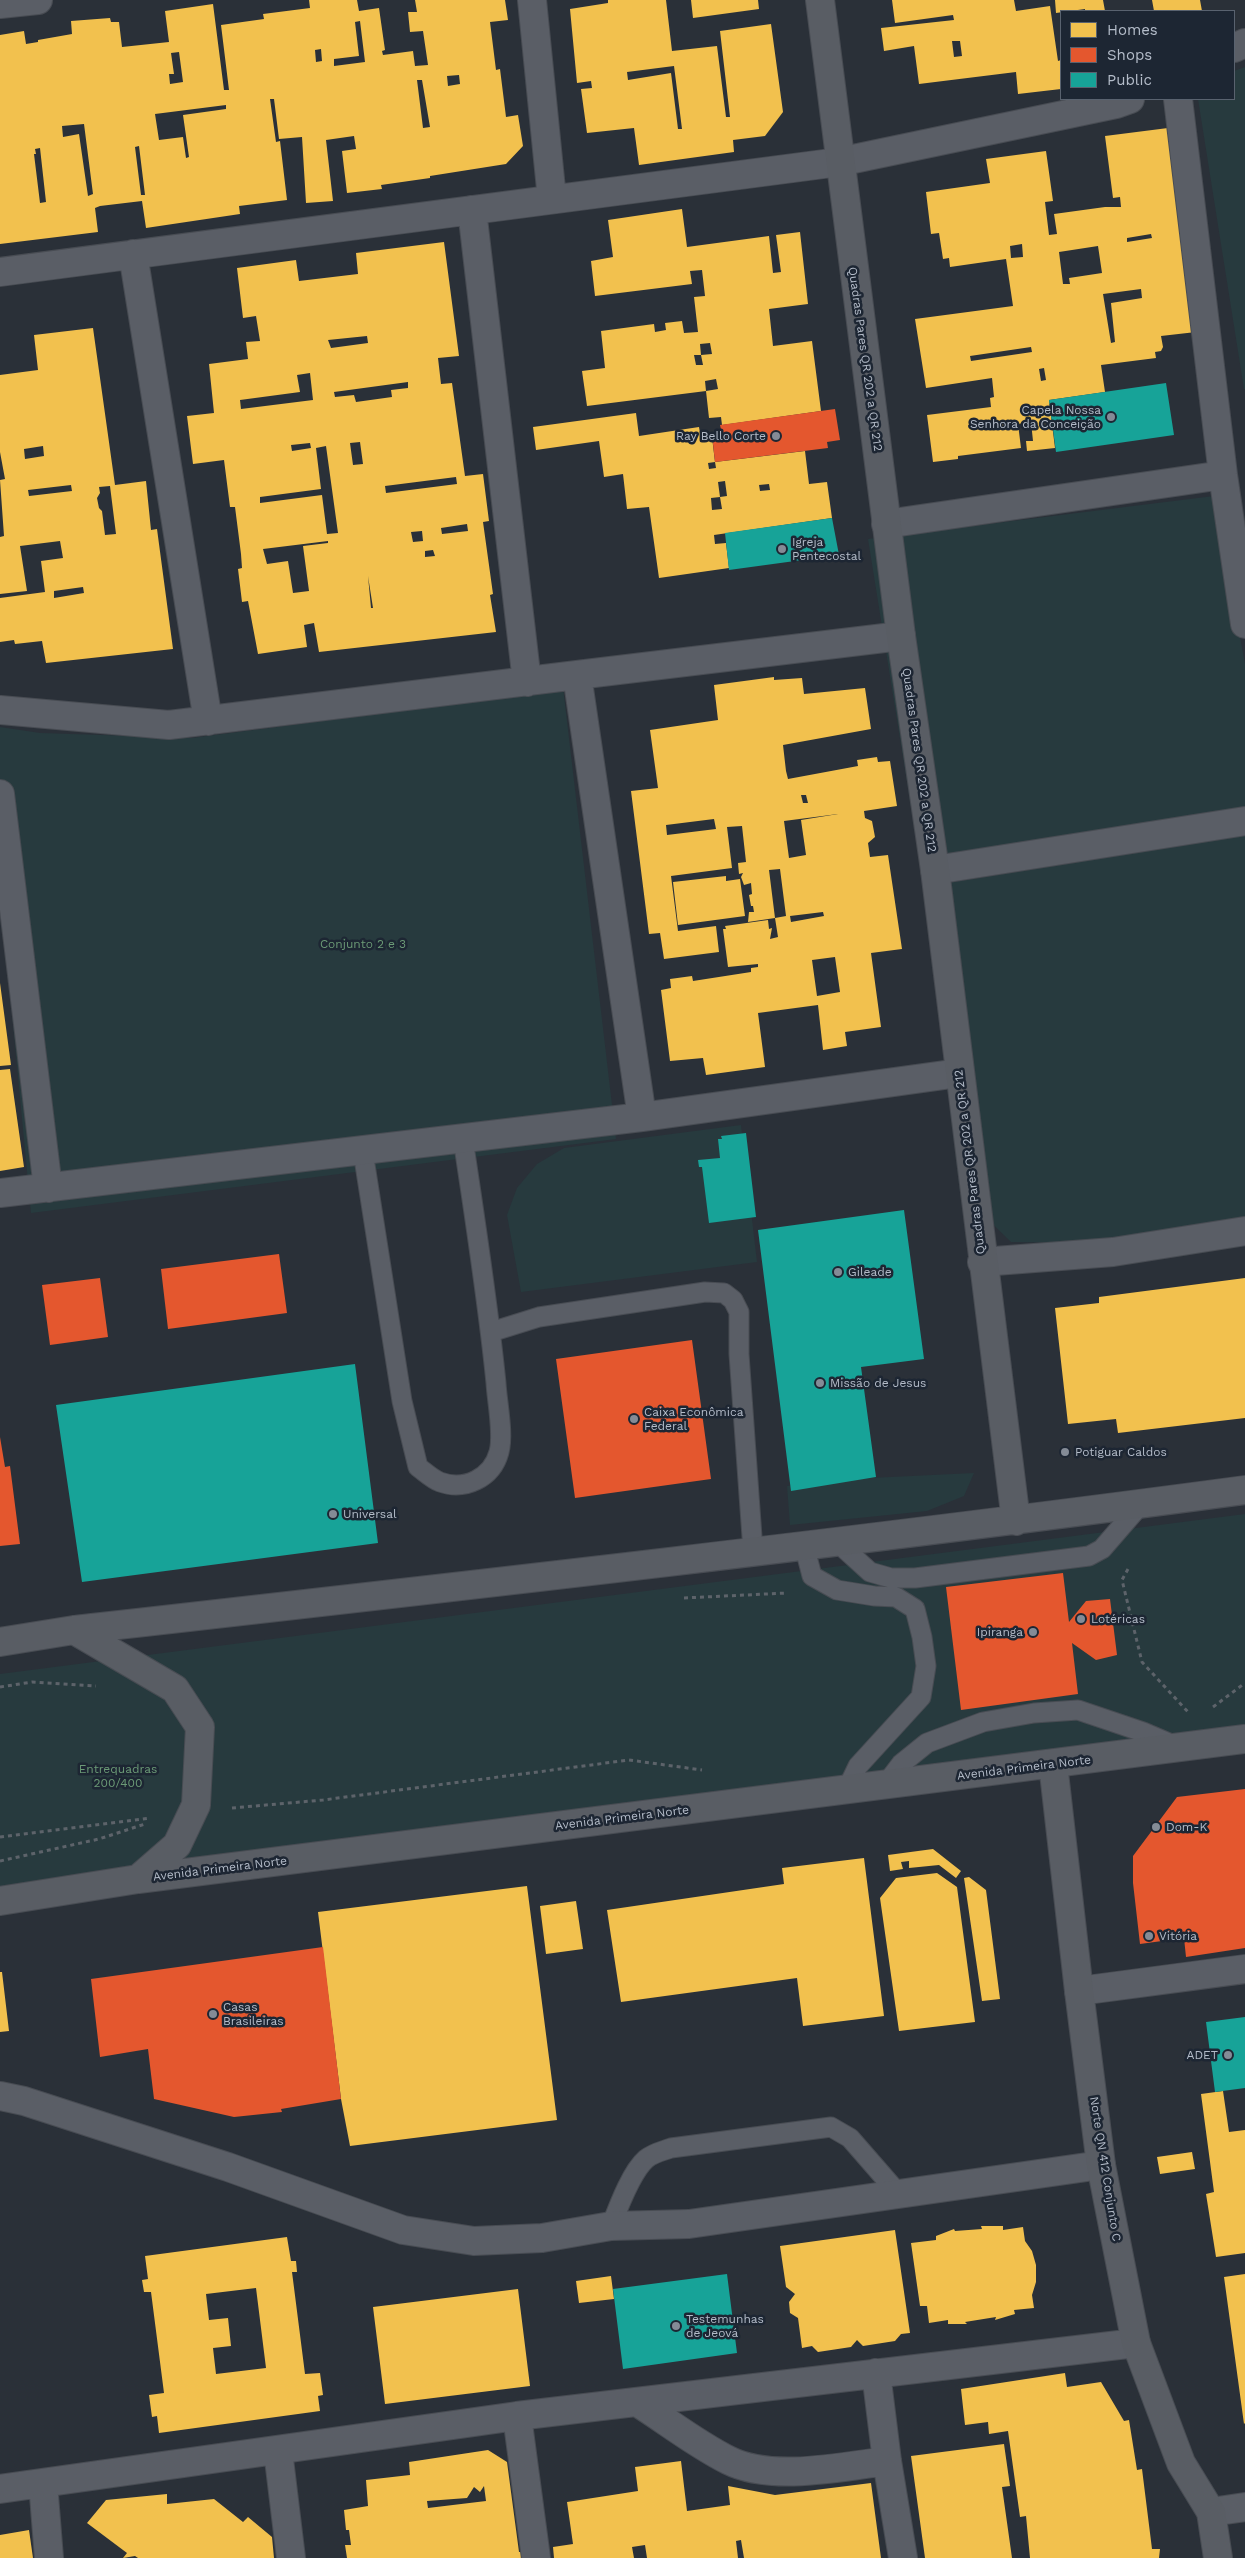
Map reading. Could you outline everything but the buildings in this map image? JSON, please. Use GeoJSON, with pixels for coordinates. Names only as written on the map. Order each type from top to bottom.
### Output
{"type":"FeatureCollection","features":[{"type":"Feature","properties":{"kind":"main road","name":"Quadras Pares QR 202 a QR 212"},"geometry":{"type":"LineString","coordinates":[[820,0],[886,524],[935,870],[982,1262],[1016,1521]]}},
{"type":"Feature","properties":{"kind":"main road"},"geometry":{"type":"LineString","coordinates":[[0,1642],[74,1630],[650,1565],[836,1541],[1016,1521],[1245,1490]]}},
{"type":"Feature","properties":{"kind":"main road"},"geometry":{"type":"LineString","coordinates":[[74,1630],[175,1689],[200,1727],[196,1805],[177,1845],[138,1880]]}},
{"type":"Feature","properties":{"kind":"main road","name":"Avenida Primeira Norte"},"geometry":{"type":"LineString","coordinates":[[0,1901],[138,1880],[1245,1739]]}},
{"type":"Feature","properties":{"kind":"main road","name":"Norte QN 412 Conjunto C"},"geometry":{"type":"LineString","coordinates":[[1053,1764],[1101,2164],[1136,2343],[1181,2463],[1211,2512],[1218,2558]]}},
{"type":"Feature","properties":{"kind":"street"},"geometry":{"type":"LineString","coordinates":[[532,0],[552,198]]}},
{"type":"Feature","properties":{"kind":"street"},"geometry":{"type":"LineString","coordinates":[[0,272],[552,198],[839,162],[1116,104],[1127,100]]}},
{"type":"Feature","properties":{"kind":"street"},"geometry":{"type":"LineString","coordinates":[[1178,100],[1223,475],[1245,624]]}},
{"type":"Feature","properties":{"kind":"street"},"geometry":{"type":"LineString","coordinates":[[472,210],[527,682]]}},
{"type":"Feature","properties":{"kind":"street"},"geometry":{"type":"LineString","coordinates":[[134,254],[208,721]]}},
{"type":"Feature","properties":{"kind":"street"},"geometry":{"type":"LineString","coordinates":[[886,524],[1223,475]]}},
{"type":"Feature","properties":{"kind":"street"},"geometry":{"type":"LineString","coordinates":[[0,710],[169,725],[901,636]]}},
{"type":"Feature","properties":{"kind":"street"},"geometry":{"type":"LineString","coordinates":[[577,675],[642,1117]]}},
{"type":"Feature","properties":{"kind":"street"},"geometry":{"type":"LineString","coordinates":[[0,794],[48,1188]]}},
{"type":"Feature","properties":{"kind":"street"},"geometry":{"type":"LineString","coordinates":[[935,870],[1245,821]]}},
{"type":"Feature","properties":{"kind":"street"},"geometry":{"type":"LineString","coordinates":[[0,1193],[363,1152],[642,1117],[960,1073]]}},
{"type":"Feature","properties":{"kind":"street"},"geometry":{"type":"LineString","coordinates":[[982,1262],[1112,1252],[1245,1231]]}},
{"type":"Feature","properties":{"kind":"street"},"geometry":{"type":"LineString","coordinates":[[1079,1991],[1245,1969]]}},
{"type":"Feature","properties":{"kind":"street"},"geometry":{"type":"LineString","coordinates":[[0,2096],[24,2101],[228,2167],[403,2230],[474,2241],[542,2238],[611,2226],[689,2224],[796,2210],[897,2192],[1101,2164]]}},
{"type":"Feature","properties":{"kind":"street"},"geometry":{"type":"LineString","coordinates":[[0,2489],[517,2416],[1136,2343]]}},
{"type":"Feature","properties":{"kind":"street"},"geometry":{"type":"LineString","coordinates":[[876,2373],[887,2461],[903,2558]]}},
{"type":"Feature","properties":{"kind":"street"},"geometry":{"type":"LineString","coordinates":[[637,2402],[729,2461],[767,2471],[807,2472],[887,2461]]}},
{"type":"Feature","properties":{"kind":"street"},"geometry":{"type":"LineString","coordinates":[[517,2416],[536,2558]]}},
{"type":"Feature","properties":{"kind":"street"},"geometry":{"type":"LineString","coordinates":[[278,2450],[291,2558]]}},
{"type":"Feature","properties":{"kind":"street"},"geometry":{"type":"LineString","coordinates":[[42,2483],[49,2558]]}},
{"type":"Feature","properties":{"kind":"street"},"geometry":{"type":"LineString","coordinates":[[1211,2512],[1245,2507]]}},
{"type":"Feature","properties":{"kind":"lane"},"geometry":{"type":"LineString","coordinates":[[363,1152],[402,1401],[418,1467],[438,1482],[456,1486],[474,1483],[490,1470],[499,1451],[500,1428],[491,1332],[463,1139]]}},
{"type":"Feature","properties":{"kind":"lane"},"geometry":{"type":"LineString","coordinates":[[491,1332],[540,1317],[705,1292],[724,1293],[733,1300],[739,1312],[739,1354],[753,1551]]}},
{"type":"Feature","properties":{"kind":"lane"},"geometry":{"type":"LineString","coordinates":[[836,1541],[870,1572],[881,1576],[915,1578],[1089,1556],[1102,1550],[1141,1504]]}},
{"type":"Feature","properties":{"kind":"lane"},"geometry":{"type":"LineString","coordinates":[[804,1545],[812,1576],[837,1590],[874,1596],[896,1597],[915,1609]]}},
{"type":"Feature","properties":{"kind":"lane"},"geometry":{"type":"LineString","coordinates":[[846,1791],[858,1766],[921,1697],[926,1666],[922,1637],[915,1609],[915,1578]]}},
{"type":"Feature","properties":{"kind":"lane"},"geometry":{"type":"LineString","coordinates":[[885,1785],[901,1764],[927,1743],[982,1722],[1034,1713],[1078,1710],[1144,1732],[1179,1748]]}},
{"type":"Feature","properties":{"kind":"lane"},"geometry":{"type":"LineString","coordinates":[[611,2226],[624,2193],[645,2159],[656,2153],[672,2148],[797,2131],[831,2128],[850,2138],[897,2192]]}},
{"type":"Feature","properties":{"kind":"path"},"geometry":{"type":"LineString","coordinates":[[1130,1564],[1122,1580],[1142,1662],[1189,1713]]}},
{"type":"Feature","properties":{"kind":"path"},"geometry":{"type":"LineString","coordinates":[[682,1598],[837,1590]]}},
{"type":"Feature","properties":{"kind":"path"},"geometry":{"type":"LineString","coordinates":[[0,1687],[32,1682],[100,1686]]}},
{"type":"Feature","properties":{"kind":"path"},"geometry":{"type":"LineString","coordinates":[[1210,1710],[1245,1683]]}},
{"type":"Feature","properties":{"kind":"path"},"geometry":{"type":"LineString","coordinates":[[196,1805],[214,1809],[323,1800],[629,1760],[707,1771]]}},
{"type":"Feature","properties":{"kind":"path"},"geometry":{"type":"LineString","coordinates":[[0,1837],[158,1817],[139,1828],[100,1839],[0,1860]]}},
{"type":"Feature","properties":{"kind":"green space"},"geometry":{"type":"Polygon","coordinates":[[[1245,67],[1245,389],[1198,100],[1235,100],[1235,71],[1245,67]]]}},
{"type":"Feature","properties":{"kind":"green space"},"geometry":{"type":"Polygon","coordinates":[[[1214,496],[1245,664],[1245,821],[941,884],[1245,835],[1245,1218],[1090,1243],[1011,1242],[960,1192],[924,888],[868,539],[1214,496]]]}},
{"type":"Feature","properties":{"kind":"green space","name":"Conjunto 2 e 3"},"geometry":{"type":"Polygon","coordinates":[[[563,687],[616,1139],[31,1213],[0,888],[0,727],[40,733],[192,738],[522,695],[563,687]]]}},
{"type":"Feature","properties":{"kind":"green space"},"geometry":{"type":"Polygon","coordinates":[[[741,1125],[757,1262],[521,1292],[507,1215],[517,1188],[537,1164],[564,1148],[741,1125]]]}},
{"type":"Feature","properties":{"kind":"green space"},"geometry":{"type":"Polygon","coordinates":[[[974,1473],[964,1496],[927,1511],[790,1525],[787,1486],[870,1478],[974,1473]]]}},
{"type":"Feature","properties":{"kind":"green space","name":"Entrequadras 200/400"},"geometry":{"type":"Polygon","coordinates":[[[1245,1514],[1245,1743],[0,1910],[0,1674],[1245,1514]]]}},
{"type":"Feature","properties":{"kind":"place","name":"Capela Nossa Senhora da Conceição"},"geometry":{"type":"Point","coordinates":[1111,417]}},
{"type":"Feature","properties":{"kind":"place","name":"Ray Bello Corte"},"geometry":{"type":"Point","coordinates":[776,436]}},
{"type":"Feature","properties":{"kind":"place","name":"Igreja Pentecostal"},"geometry":{"type":"Point","coordinates":[782,549]}},
{"type":"Feature","properties":{"kind":"place","name":"Gileade"},"geometry":{"type":"Point","coordinates":[838,1272]}},
{"type":"Feature","properties":{"kind":"place","name":"Missão de Jesus"},"geometry":{"type":"Point","coordinates":[820,1383]}},
{"type":"Feature","properties":{"kind":"place","name":"Caixa Econômica Federal"},"geometry":{"type":"Point","coordinates":[634,1419]}},
{"type":"Feature","properties":{"kind":"place","name":"Potiguar Caldos"},"geometry":{"type":"Point","coordinates":[1065,1452]}},
{"type":"Feature","properties":{"kind":"place","name":"Universal"},"geometry":{"type":"Point","coordinates":[333,1514]}},
{"type":"Feature","properties":{"kind":"place","name":"Lotéricas"},"geometry":{"type":"Point","coordinates":[1081,1619]}},
{"type":"Feature","properties":{"kind":"place","name":"Ipiranga"},"geometry":{"type":"Point","coordinates":[1033,1632]}},
{"type":"Feature","properties":{"kind":"place","name":"Dom-K"},"geometry":{"type":"Point","coordinates":[1156,1827]}},
{"type":"Feature","properties":{"kind":"place","name":"Vitória"},"geometry":{"type":"Point","coordinates":[1149,1936]}},
{"type":"Feature","properties":{"kind":"place","name":"Casas Brasileiras"},"geometry":{"type":"Point","coordinates":[213,2014]}},
{"type":"Feature","properties":{"kind":"place","name":"ADET"},"geometry":{"type":"Point","coordinates":[1228,2055]}},
{"type":"Feature","properties":{"kind":"place","name":"Testemunhas de Jeová"},"geometry":{"type":"Point","coordinates":[676,2326]}}]}
